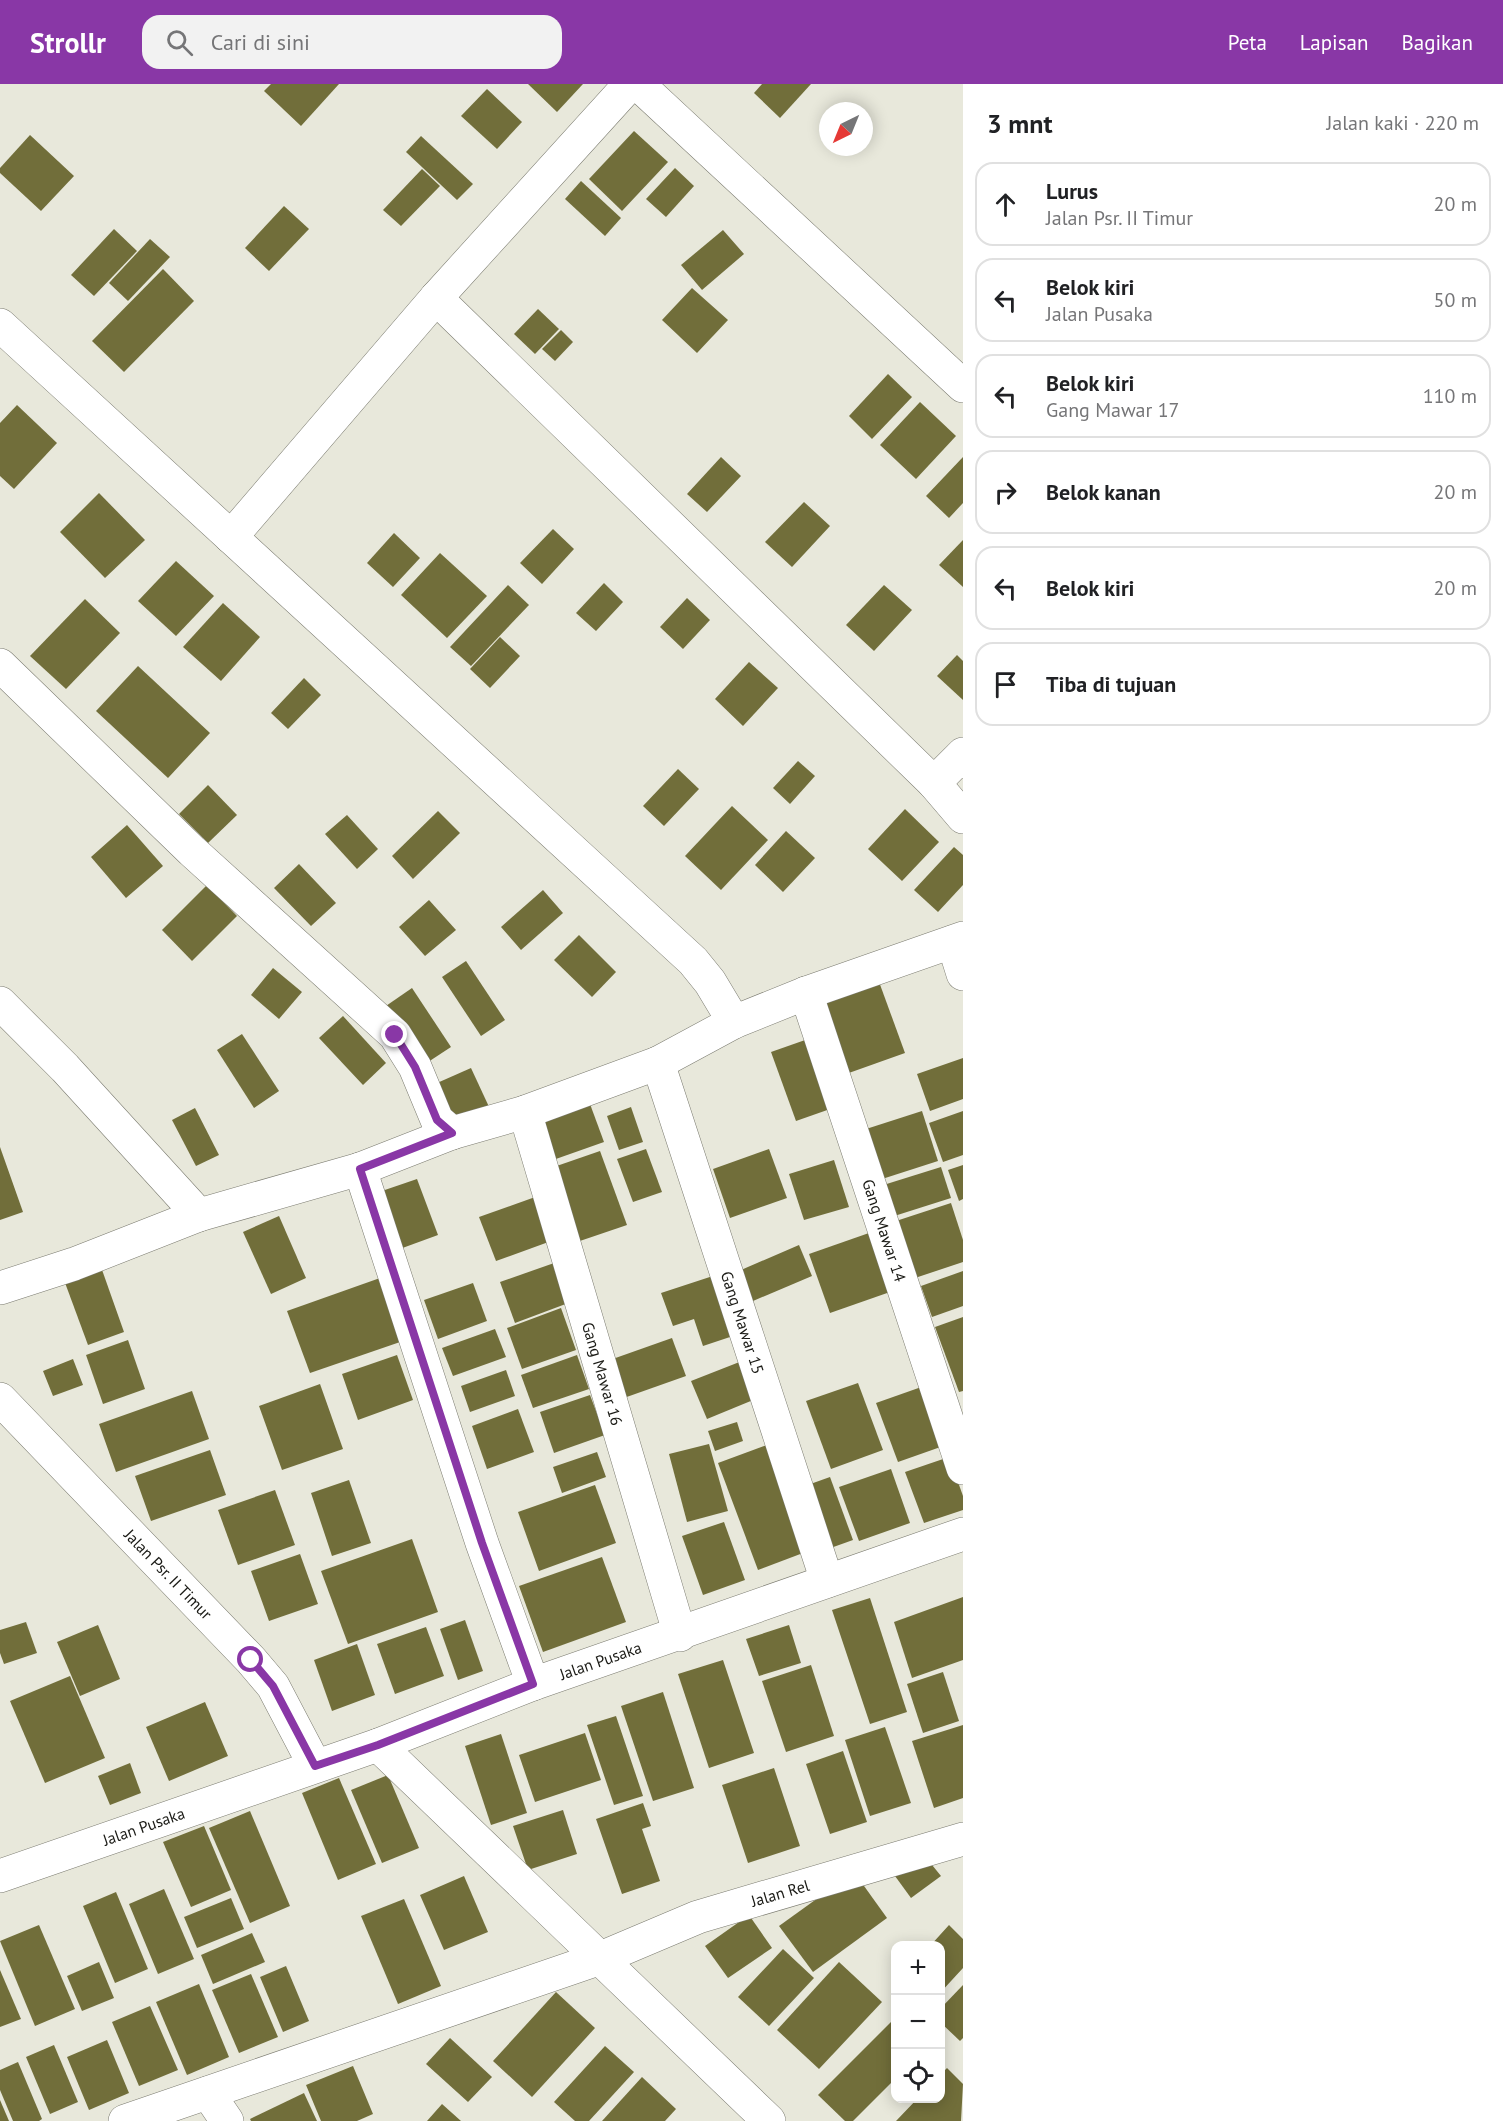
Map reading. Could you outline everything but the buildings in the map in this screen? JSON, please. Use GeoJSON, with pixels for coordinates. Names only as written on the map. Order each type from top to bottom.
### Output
{"type":"FeatureCollection","features":[{"type":"Feature","properties":{"kind":"street"},"geometry":{"type":"LineString","coordinates":[[231,537],[436,298],[630,84]]}},
{"type":"Feature","properties":{"kind":"street"},"geometry":{"type":"LineString","coordinates":[[638,84],[963,386]]}},
{"type":"Feature","properties":{"kind":"street"},"geometry":{"type":"LineString","coordinates":[[436,298],[934,783],[963,817]]}},
{"type":"Feature","properties":{"kind":"street"},"geometry":{"type":"LineString","coordinates":[[0,326],[693,961],[710,982],[734,1022]]}},
{"type":"Feature","properties":{"kind":"street"},"geometry":{"type":"LineString","coordinates":[[0,665],[192,850],[395,1035],[415,1067],[437,1120],[452,1133]]}},
{"type":"Feature","properties":{"kind":"street"},"geometry":{"type":"LineString","coordinates":[[934,783],[963,754]]}},
{"type":"Feature","properties":{"kind":"street"},"geometry":{"type":"LineString","coordinates":[[0,1288],[74,1264],[199,1215],[360,1169],[452,1133],[525,1112],[658,1064],[734,1022],[806,993],[958,940],[963,974]]}},
{"type":"Feature","properties":{"kind":"street","name":"Gang Mawar 14"},"geometry":{"type":"LineString","coordinates":[[806,993],[963,1468]]}},
{"type":"Feature","properties":{"kind":"street"},"geometry":{"type":"LineString","coordinates":[[0,1003],[65,1068],[199,1215]]}},
{"type":"Feature","properties":{"kind":"street","name":"Gang Mawar 15"},"geometry":{"type":"LineString","coordinates":[[658,1064],[827,1581]]}},
{"type":"Feature","properties":{"kind":"street","name":"Gang Mawar 16"},"geometry":{"type":"LineString","coordinates":[[525,1112],[680,1635]]}},
{"type":"Feature","properties":{"kind":"street"},"geometry":{"type":"LineString","coordinates":[[360,1169],[482,1543],[533,1684]]}},
{"type":"Feature","properties":{"kind":"street","name":"Jalan Psr. II Timur"},"geometry":{"type":"LineString","coordinates":[[0,1399],[251,1660],[273,1686],[315,1766]]}},
{"type":"Feature","properties":{"kind":"street","name":"Jalan Pusaka"},"geometry":{"type":"LineString","coordinates":[[0,1876],[378,1745],[533,1684],[680,1635],[963,1534]]}},
{"type":"Feature","properties":{"kind":"street"},"geometry":{"type":"LineString","coordinates":[[378,1745],[769,2121]]}},
{"type":"Feature","properties":{"kind":"street","name":"Jalan Rel"},"geometry":{"type":"LineString","coordinates":[[125,2121],[601,1958],[698,1917],[963,1839]]}},
{"type":"Feature","properties":{"kind":"street"},"geometry":{"type":"LineString","coordinates":[[208,2092],[227,2121]]}},
{"type":"Feature","properties":{"kind":"route"},"geometry":{"type":"LineString","coordinates":[[251,1660],[273,1686],[315,1766],[378,1745],[533,1684],[482,1543],[419,1344],[360,1169],[452,1133],[437,1120],[415,1067],[395,1035]]}}]}
